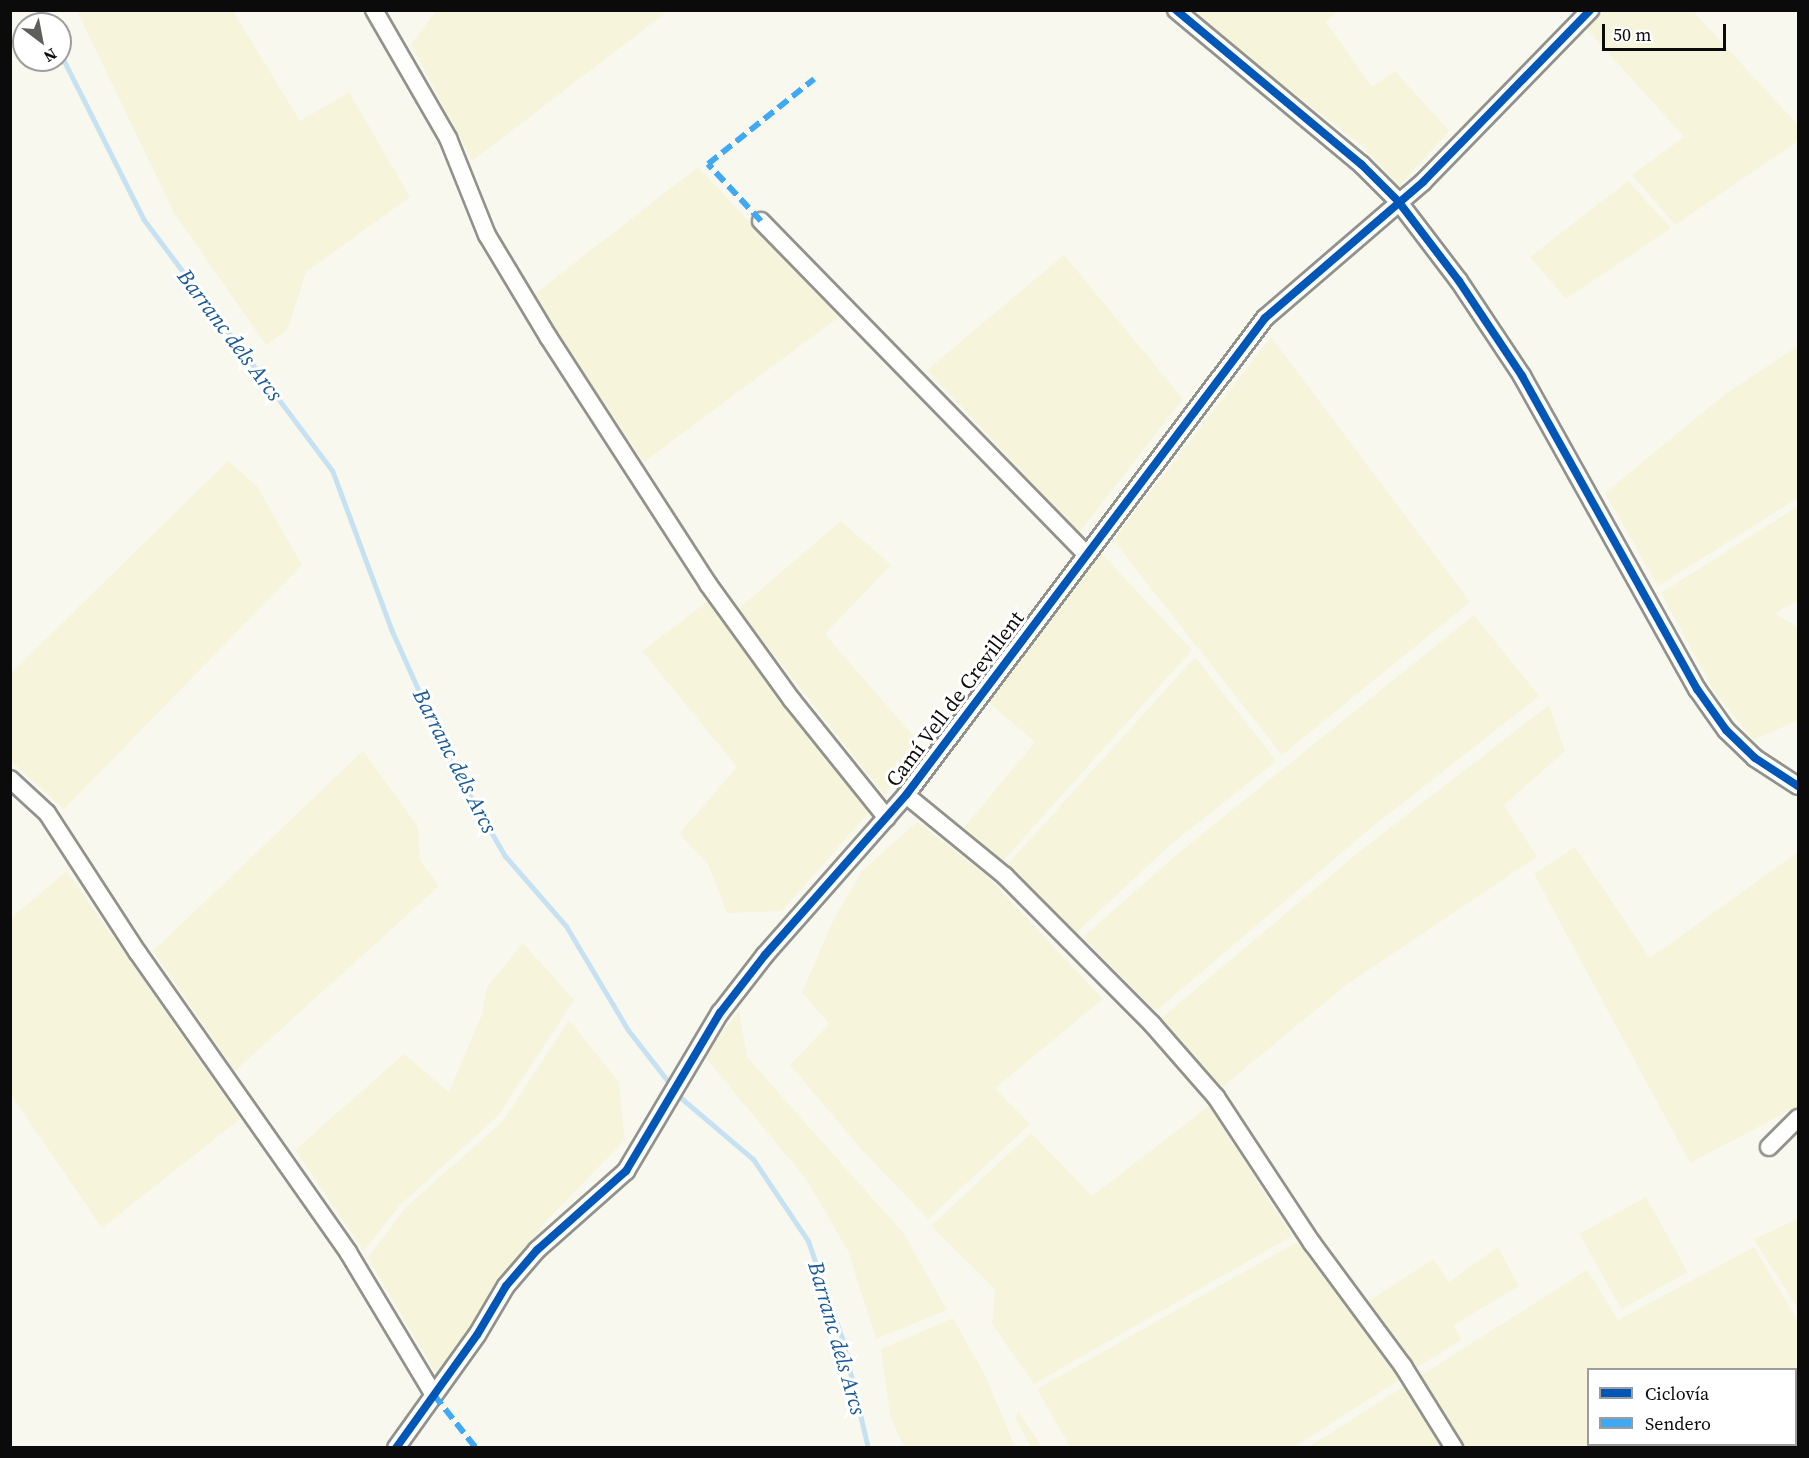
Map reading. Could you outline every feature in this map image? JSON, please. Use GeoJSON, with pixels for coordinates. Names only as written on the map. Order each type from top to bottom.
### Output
{"type":"FeatureCollection","features":[{"type":"Feature","properties":{"kind":"street"},"geometry":{"type":"LineString","coordinates":[[374,10],[448,138],[487,235],[549,338],[708,584],[792,700],[887,818]]}},
{"type":"Feature","properties":{"kind":"street"},"geometry":{"type":"LineString","coordinates":[[1176,10],[1361,165],[1398,201],[1459,280],[1522,376],[1697,689],[1726,730],[1755,758],[1798,786]]}},
{"type":"Feature","properties":{"kind":"street","name":"Camí Vell de Crevillent"},"geometry":{"type":"LineString","coordinates":[[396,1448],[477,1335],[506,1286],[537,1250],[626,1171],[720,1013],[765,955],[906,795],[1265,318],[1398,201],[1423,182],[1590,10]]}},
{"type":"Feature","properties":{"kind":"street"},"geometry":{"type":"LineString","coordinates":[[761,221],[1086,554]]}},
{"type":"Feature","properties":{"kind":"street"},"geometry":{"type":"LineString","coordinates":[[10,779],[47,813],[138,953],[348,1252],[434,1395]]}},
{"type":"Feature","properties":{"kind":"street"},"geometry":{"type":"LineString","coordinates":[[906,795],[1005,876],[1152,1024],[1216,1097],[1312,1243],[1403,1366],[1454,1448]]}},
{"type":"Feature","properties":{"kind":"street"},"geometry":{"type":"LineString","coordinates":[[1769,1147],[1798,1118]]}},
{"type":"Feature","properties":{"kind":"shaded area"},"geometry":{"type":"Polygon","coordinates":[[[1204,10],[1338,11],[1326,22],[1372,87],[1395,71],[1449,131],[1399,186],[1361,145],[1196,17],[1204,10]]]}},
{"type":"Feature","properties":{"kind":"shaded area"},"geometry":{"type":"Polygon","coordinates":[[[77,11],[233,11],[300,121],[349,92],[410,197],[306,272],[288,329],[266,345],[174,213],[77,11]]]}},
{"type":"Feature","properties":{"kind":"shaded area"},"geometry":{"type":"Polygon","coordinates":[[[436,11],[668,11],[472,161],[411,44],[436,11]]]}},
{"type":"Feature","properties":{"kind":"shaded area"},"geometry":{"type":"Polygon","coordinates":[[[1605,11],[1693,11],[1798,125],[1798,141],[1675,225],[1632,175],[1684,137],[1585,27],[1605,11]]]}},
{"type":"Feature","properties":{"kind":"shaded area"},"geometry":{"type":"Polygon","coordinates":[[[698,167],[839,317],[644,462],[532,296],[698,167]]]}},
{"type":"Feature","properties":{"kind":"shaded area"},"geometry":{"type":"Polygon","coordinates":[[[1628,181],[1671,228],[1566,299],[1530,257],[1628,181]]]}},
{"type":"Feature","properties":{"kind":"shaded area"},"geometry":{"type":"Polygon","coordinates":[[[1064,255],[1183,399],[1079,533],[927,370],[1064,255]]]}},
{"type":"Feature","properties":{"kind":"shaded area"},"geometry":{"type":"Polygon","coordinates":[[[1271,337],[1470,602],[1282,755],[1113,540],[1271,337]]]}},
{"type":"Feature","properties":{"kind":"shaded area"},"geometry":{"type":"Polygon","coordinates":[[[1798,346],[1798,498],[1658,586],[1605,493],[1724,395],[1798,346]]]}},
{"type":"Feature","properties":{"kind":"shaded area"},"geometry":{"type":"Polygon","coordinates":[[[228,461],[257,486],[302,565],[64,809],[11,761],[11,673],[228,461]]]}},
{"type":"Feature","properties":{"kind":"shaded area"},"geometry":{"type":"Polygon","coordinates":[[[1798,506],[1798,601],[1774,613],[1798,627],[1798,720],[1753,740],[1714,691],[1661,593],[1798,506]]]}},
{"type":"Feature","properties":{"kind":"shaded area"},"geometry":{"type":"Polygon","coordinates":[[[841,521],[891,565],[825,634],[921,745],[884,795],[738,609],[841,521]]]}},
{"type":"Feature","properties":{"kind":"shaded area"},"geometry":{"type":"Polygon","coordinates":[[[1100,552],[1192,650],[1003,861],[962,830],[1035,742],[987,701],[1100,552]]]}},
{"type":"Feature","properties":{"kind":"shaded area"},"geometry":{"type":"Polygon","coordinates":[[[708,601],[872,809],[782,911],[727,913],[708,864],[679,834],[737,767],[642,651],[708,601]]]}},
{"type":"Feature","properties":{"kind":"shaded area"},"geometry":{"type":"Polygon","coordinates":[[[1474,615],[1539,696],[1367,831],[1156,1011],[1083,937],[1180,852],[1474,615]]]}},
{"type":"Feature","properties":{"kind":"shaded area"},"geometry":{"type":"Polygon","coordinates":[[[1195,657],[1276,761],[1170,845],[1076,933],[1007,865],[1195,657]]]}},
{"type":"Feature","properties":{"kind":"shaded area"},"geometry":{"type":"Polygon","coordinates":[[[1549,705],[1565,751],[1504,805],[1537,857],[1346,985],[1221,1088],[1158,1021],[1360,851],[1549,705]]]}},
{"type":"Feature","properties":{"kind":"shaded area"},"geometry":{"type":"Polygon","coordinates":[[[363,751],[418,827],[420,860],[439,886],[235,1071],[153,951],[363,751]]]}},
{"type":"Feature","properties":{"kind":"shaded area"},"geometry":{"type":"Polygon","coordinates":[[[917,822],[986,875],[1103,999],[995,1088],[1030,1124],[928,1219],[862,1150],[790,1065],[829,1024],[802,992],[834,919],[862,871],[917,822]]]}},
{"type":"Feature","properties":{"kind":"shaded area"},"geometry":{"type":"Polygon","coordinates":[[[1575,847],[1650,958],[1798,852],[1798,1106],[1690,1163],[1534,874],[1575,847]]]}},
{"type":"Feature","properties":{"kind":"shaded area"},"geometry":{"type":"Polygon","coordinates":[[[67,871],[240,1119],[102,1228],[11,1095],[11,918],[67,871]]]}},
{"type":"Feature","properties":{"kind":"shaded area"},"geometry":{"type":"Polygon","coordinates":[[[523,943],[574,1000],[498,1116],[400,1205],[364,1251],[295,1150],[404,1054],[449,1092],[481,1017],[487,987],[523,943]]]}},
{"type":"Feature","properties":{"kind":"shaded area"},"geometry":{"type":"Polygon","coordinates":[[[739,1011],[747,1057],[904,1234],[947,1310],[876,1339],[848,1251],[806,1179],[704,1056],[739,1011]]]}},
{"type":"Feature","properties":{"kind":"shaded area"},"geometry":{"type":"Polygon","coordinates":[[[569,1020],[619,1082],[625,1140],[544,1223],[437,1375],[368,1258],[405,1208],[503,1121],[569,1020]]]}},
{"type":"Feature","properties":{"kind":"shaded area"},"geometry":{"type":"Polygon","coordinates":[[[1209,1106],[1292,1236],[1034,1384],[992,1324],[995,1289],[931,1226],[1031,1133],[1092,1196],[1209,1106]]]}},
{"type":"Feature","properties":{"kind":"shaded area"},"geometry":{"type":"Polygon","coordinates":[[[1646,1197],[1688,1272],[1621,1309],[1580,1234],[1646,1197]]]}},
{"type":"Feature","properties":{"kind":"shaded area"},"geometry":{"type":"Polygon","coordinates":[[[1798,1219],[1798,1309],[1754,1239],[1798,1219]]]}},
{"type":"Feature","properties":{"kind":"shaded area"},"geometry":{"type":"Polygon","coordinates":[[[1297,1242],[1401,1379],[1294,1447],[1070,1447],[1037,1389],[1297,1242]]]}},
{"type":"Feature","properties":{"kind":"shaded area"},"geometry":{"type":"Polygon","coordinates":[[[1498,1247],[1519,1286],[1454,1325],[1461,1340],[1416,1368],[1369,1301],[1433,1259],[1449,1282],[1498,1247]]]}},
{"type":"Feature","properties":{"kind":"shaded area"},"geometry":{"type":"Polygon","coordinates":[[[1754,1247],[1798,1321],[1798,1386],[1797,1368],[1587,1368],[1587,1446],[1680,1446],[1677,1447],[1307,1448],[1587,1270],[1618,1320],[1754,1247]]]}},
{"type":"Feature","properties":{"kind":"shaded area"},"geometry":{"type":"Polygon","coordinates":[[[953,1318],[986,1377],[1015,1447],[904,1447],[890,1416],[881,1349],[953,1318]]]}},
{"type":"Feature","properties":{"kind":"shaded area"},"geometry":{"type":"Polygon","coordinates":[[[1018,1411],[1042,1447],[1031,1447],[1015,1418],[1018,1411]]]}},
{"type":"Feature","properties":{"kind":"waterway","name":"Barranc dels Arcs"},"geometry":{"type":"LineString","coordinates":[[70,72],[144,220],[332,470],[391,629],[451,763],[505,856],[566,926],[628,1030],[681,1098],[753,1159],[808,1241],[842,1338],[868,1448]]}},
{"type":"Feature","properties":{"kind":"marked path"},"geometry":{"type":"LineString","coordinates":[[761,221],[708,164],[814,79]]}},
{"type":"Feature","properties":{"kind":"marked path"},"geometry":{"type":"LineString","coordinates":[[434,1395],[476,1448]]}},
{"type":"Feature","properties":{"kind":"cycle path"},"geometry":{"type":"LineString","coordinates":[[1176,10],[1361,164],[1398,201],[1459,281],[1522,376],[1697,689],[1726,730],[1755,758],[1798,786]]}},
{"type":"Feature","properties":{"kind":"cycle path"},"geometry":{"type":"LineString","coordinates":[[396,1448],[477,1335],[506,1286],[537,1250],[626,1171],[720,1013],[765,955],[906,795],[1265,318],[1423,182],[1590,10]]}}]}
